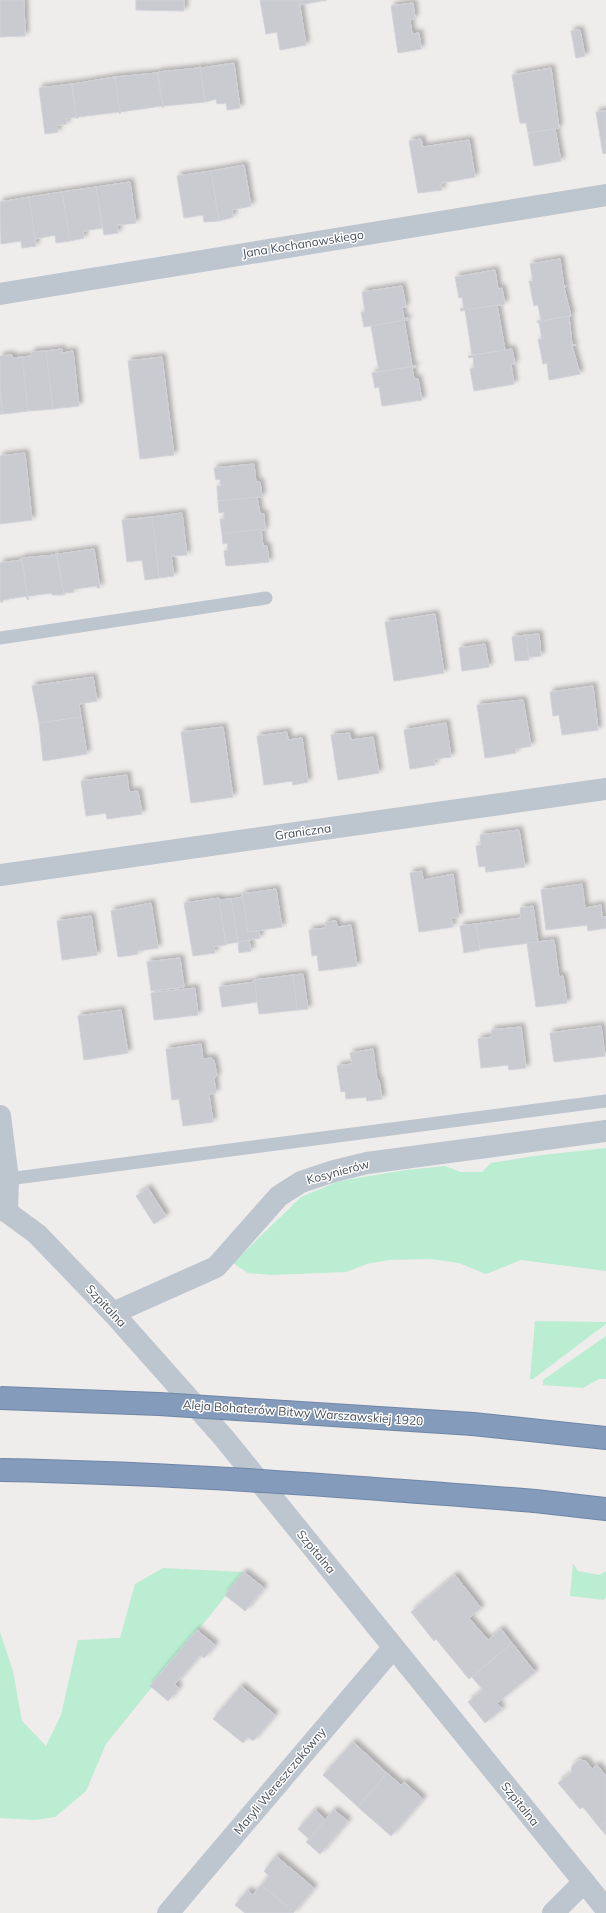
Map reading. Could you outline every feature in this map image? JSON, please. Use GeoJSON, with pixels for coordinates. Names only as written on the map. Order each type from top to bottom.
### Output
{"type":"FeatureCollection","features":[{"type":"Feature","properties":{"kind":"highway","name":"Aleja Bohaterów Bitwy Warszawskiej 1920"},"geometry":{"type":"LineString","coordinates":[[0,1398],[159,1404],[473,1424],[606,1438]]}},
{"type":"Feature","properties":{"kind":"highway"},"geometry":{"type":"LineString","coordinates":[[0,1470],[160,1475],[387,1489],[535,1501],[606,1509]]}},
{"type":"Feature","properties":{"kind":"street","name":"Jana Kochanowskiego"},"geometry":{"type":"LineString","coordinates":[[0,294],[606,195]]}},
{"type":"Feature","properties":{"kind":"street","name":"Graniczna"},"geometry":{"type":"LineString","coordinates":[[0,875],[606,789]]}},
{"type":"Feature","properties":{"kind":"street"},"geometry":{"type":"LineString","coordinates":[[0,1116],[6,1176]]}},
{"type":"Feature","properties":{"kind":"street","name":"Kosynierów"},"geometry":{"type":"LineString","coordinates":[[114,1313],[216,1267],[279,1196],[301,1182],[334,1171],[367,1163],[606,1131]]}},
{"type":"Feature","properties":{"kind":"street","name":"Szpitalna"},"geometry":{"type":"LineString","coordinates":[[6,1176],[7,1212],[37,1234],[114,1313],[224,1438],[606,1909]]}},
{"type":"Feature","properties":{"kind":"street","name":"Maryli Wereszczakówny"},"geometry":{"type":"LineString","coordinates":[[168,1913],[393,1648]]}},
{"type":"Feature","properties":{"kind":"street"},"geometry":{"type":"LineString","coordinates":[[553,1913],[584,1882]]}},
{"type":"Feature","properties":{"kind":"lane"},"geometry":{"type":"LineString","coordinates":[[0,638],[266,598]]}},
{"type":"Feature","properties":{"kind":"lane"},"geometry":{"type":"LineString","coordinates":[[6,1176],[606,1101]]}},
{"type":"Feature","properties":{"kind":"green space"},"geometry":{"type":"Polygon","coordinates":[[[606,1148],[606,1271],[521,1260],[486,1274],[459,1263],[431,1259],[388,1260],[367,1264],[346,1272],[271,1275],[248,1273],[233,1263],[301,1197],[339,1181],[406,1170],[445,1166],[461,1172],[482,1172],[491,1163],[534,1156],[606,1148]]]}},
{"type":"Feature","properties":{"kind":"green space"},"geometry":{"type":"Polygon","coordinates":[[[535,1321],[606,1322],[606,1324],[533,1379],[530,1379],[535,1321]]]}},
{"type":"Feature","properties":{"kind":"green space"},"geometry":{"type":"Polygon","coordinates":[[[606,1336],[606,1379],[599,1379],[583,1388],[543,1385],[543,1380],[606,1336]]]}},
{"type":"Feature","properties":{"kind":"green space"},"geometry":{"type":"Polygon","coordinates":[[[573,1563],[578,1571],[600,1575],[606,1571],[606,1598],[603,1600],[570,1596],[573,1563]]]}},
{"type":"Feature","properties":{"kind":"green space"},"geometry":{"type":"Polygon","coordinates":[[[163,1568],[245,1572],[106,1744],[86,1791],[55,1817],[35,1820],[0,1818],[0,1632],[13,1671],[22,1721],[46,1746],[61,1715],[78,1640],[120,1638],[135,1584],[163,1568]]]}},
{"type":"Feature","properties":{"kind":"building"},"geometry":{"type":"Polygon","coordinates":[[[0,0],[24,0],[25,36],[0,37],[0,0]]]}},
{"type":"Feature","properties":{"kind":"building"},"geometry":{"type":"Polygon","coordinates":[[[136,0],[184,0],[184,11],[136,10],[136,0]]]}},
{"type":"Feature","properties":{"kind":"building"},"geometry":{"type":"Polygon","coordinates":[[[260,0],[299,0],[306,45],[280,50],[277,32],[266,34],[260,0]]]}},
{"type":"Feature","properties":{"kind":"building"},"geometry":{"type":"Polygon","coordinates":[[[299,0],[326,0],[299,5],[299,0]]]}},
{"type":"Feature","properties":{"kind":"building"},"geometry":{"type":"Polygon","coordinates":[[[413,3],[415,18],[410,20],[412,34],[419,33],[421,49],[398,53],[391,6],[413,3]]]}},
{"type":"Feature","properties":{"kind":"building"},"geometry":{"type":"Polygon","coordinates":[[[580,30],[585,56],[576,58],[571,31],[580,30]]]}},
{"type":"Feature","properties":{"kind":"building"},"geometry":{"type":"Polygon","coordinates":[[[234,63],[240,108],[227,110],[226,103],[217,104],[216,99],[205,102],[200,66],[201,68],[234,63]]]}},
{"type":"Feature","properties":{"kind":"building"},"geometry":{"type":"Polygon","coordinates":[[[200,66],[205,102],[163,106],[163,108],[158,72],[199,68],[200,66]]]}},
{"type":"Feature","properties":{"kind":"building"},"geometry":{"type":"Polygon","coordinates":[[[551,68],[559,128],[528,133],[526,123],[520,123],[512,75],[551,68]]]}},
{"type":"Feature","properties":{"kind":"building"},"geometry":{"type":"Polygon","coordinates":[[[157,72],[163,108],[161,106],[120,112],[120,114],[115,77],[157,72]]]}},
{"type":"Feature","properties":{"kind":"building"},"geometry":{"type":"Polygon","coordinates":[[[115,77],[120,114],[119,112],[78,117],[77,119],[72,83],[115,77]]]}},
{"type":"Feature","properties":{"kind":"building"},"geometry":{"type":"Polygon","coordinates":[[[71,84],[77,119],[76,117],[66,119],[67,124],[57,125],[58,132],[45,134],[39,88],[71,84]]]}},
{"type":"Feature","properties":{"kind":"building"},"geometry":{"type":"Polygon","coordinates":[[[606,111],[606,153],[603,154],[596,112],[606,111]]]}},
{"type":"Feature","properties":{"kind":"building"},"geometry":{"type":"Polygon","coordinates":[[[555,129],[561,161],[534,166],[528,133],[555,129]]]}},
{"type":"Feature","properties":{"kind":"building"},"geometry":{"type":"Polygon","coordinates":[[[421,139],[423,147],[469,140],[475,177],[441,183],[442,190],[418,193],[409,141],[421,139]]]}},
{"type":"Feature","properties":{"kind":"building"},"geometry":{"type":"Polygon","coordinates":[[[244,165],[251,206],[232,210],[233,217],[219,221],[211,171],[244,165]]]}},
{"type":"Feature","properties":{"kind":"building"},"geometry":{"type":"Polygon","coordinates":[[[211,171],[219,221],[204,222],[203,215],[184,218],[177,176],[211,171]]]}},
{"type":"Feature","properties":{"kind":"building"},"geometry":{"type":"Polygon","coordinates":[[[130,182],[136,223],[117,225],[118,233],[104,235],[96,187],[130,182]]]}},
{"type":"Feature","properties":{"kind":"building"},"geometry":{"type":"Polygon","coordinates":[[[96,187],[102,228],[83,231],[84,238],[70,241],[62,192],[96,187]]]}},
{"type":"Feature","properties":{"kind":"building"},"geometry":{"type":"Polygon","coordinates":[[[62,192],[70,241],[56,243],[55,235],[35,239],[29,197],[62,192]]]}},
{"type":"Feature","properties":{"kind":"building"},"geometry":{"type":"Polygon","coordinates":[[[29,197],[36,246],[22,248],[21,241],[1,244],[0,202],[29,197]]]}},
{"type":"Feature","properties":{"kind":"building"},"geometry":{"type":"Polygon","coordinates":[[[560,259],[564,287],[567,286],[564,288],[571,316],[537,322],[541,320],[538,305],[534,306],[529,281],[533,281],[530,264],[560,259]]]}},
{"type":"Feature","properties":{"kind":"building"},"geometry":{"type":"Polygon","coordinates":[[[495,270],[498,289],[502,288],[505,304],[461,311],[460,309],[464,308],[462,297],[459,298],[455,277],[495,270]]]}},
{"type":"Feature","properties":{"kind":"building"},"geometry":{"type":"Polygon","coordinates":[[[402,286],[406,307],[402,307],[404,319],[408,318],[408,320],[364,327],[361,312],[365,312],[362,292],[402,286]]]}},
{"type":"Feature","properties":{"kind":"building"},"geometry":{"type":"Polygon","coordinates":[[[497,305],[505,350],[472,355],[465,310],[497,305]]]}},
{"type":"Feature","properties":{"kind":"building"},"geometry":{"type":"Polygon","coordinates":[[[569,316],[572,345],[576,345],[572,346],[580,374],[549,380],[547,363],[543,364],[538,339],[542,339],[539,323],[537,322],[569,316]]]}},
{"type":"Feature","properties":{"kind":"building"},"geometry":{"type":"Polygon","coordinates":[[[404,320],[412,366],[379,372],[371,326],[404,320]]]}},
{"type":"Feature","properties":{"kind":"building"},"geometry":{"type":"Polygon","coordinates":[[[62,349],[62,353],[73,351],[79,406],[53,409],[46,351],[62,349]]]}},
{"type":"Feature","properties":{"kind":"building"},"geometry":{"type":"Polygon","coordinates":[[[512,349],[515,364],[511,364],[514,384],[474,391],[470,369],[474,368],[473,357],[469,358],[468,356],[512,349]]]}},
{"type":"Feature","properties":{"kind":"building"},"geometry":{"type":"Polygon","coordinates":[[[46,351],[53,409],[28,411],[22,357],[32,356],[31,352],[46,351]]]}},
{"type":"Feature","properties":{"kind":"building"},"geometry":{"type":"Polygon","coordinates":[[[12,355],[12,358],[22,357],[28,411],[3,414],[0,387],[0,356],[12,355]]]}},
{"type":"Feature","properties":{"kind":"building"},"geometry":{"type":"Polygon","coordinates":[[[162,357],[174,455],[140,459],[128,361],[162,357]]]}},
{"type":"Feature","properties":{"kind":"building"},"geometry":{"type":"Polygon","coordinates":[[[416,366],[412,368],[414,379],[418,379],[422,400],[382,406],[379,387],[375,388],[372,373],[416,366]]]}},
{"type":"Feature","properties":{"kind":"building"},"geometry":{"type":"Polygon","coordinates":[[[0,387],[3,414],[0,414],[0,387]]]}},
{"type":"Feature","properties":{"kind":"building"},"geometry":{"type":"Polygon","coordinates":[[[25,453],[32,520],[0,524],[0,456],[25,453]]]}},
{"type":"Feature","properties":{"kind":"building"},"geometry":{"type":"Polygon","coordinates":[[[254,464],[256,482],[260,482],[262,497],[218,501],[217,486],[221,486],[220,479],[216,480],[214,468],[254,464]]]}},
{"type":"Feature","properties":{"kind":"building"},"geometry":{"type":"Polygon","coordinates":[[[257,497],[260,514],[264,514],[265,530],[222,534],[220,519],[224,519],[224,512],[219,513],[218,501],[257,497]]]}},
{"type":"Feature","properties":{"kind":"building"},"geometry":{"type":"Polygon","coordinates":[[[182,513],[187,555],[171,556],[174,576],[159,578],[152,517],[182,513]]]}},
{"type":"Feature","properties":{"kind":"building"},"geometry":{"type":"Polygon","coordinates":[[[152,517],[159,578],[145,580],[142,560],[127,562],[122,520],[152,517]]]}},
{"type":"Feature","properties":{"kind":"building"},"geometry":{"type":"Polygon","coordinates":[[[261,529],[263,546],[267,546],[269,562],[226,566],[224,551],[228,550],[227,543],[223,544],[222,534],[261,529]]]}},
{"type":"Feature","properties":{"kind":"building"},"geometry":{"type":"Polygon","coordinates":[[[94,549],[100,588],[97,588],[97,586],[74,589],[74,592],[64,593],[64,595],[57,553],[59,554],[94,549]]]}},
{"type":"Feature","properties":{"kind":"building"},"geometry":{"type":"Polygon","coordinates":[[[56,553],[64,595],[52,595],[52,593],[28,596],[28,600],[22,558],[56,555],[56,553]]]}},
{"type":"Feature","properties":{"kind":"building"},"geometry":{"type":"Polygon","coordinates":[[[21,558],[28,600],[26,596],[3,600],[3,602],[0,602],[0,563],[21,560],[21,558]]]}},
{"type":"Feature","properties":{"kind":"building"},"geometry":{"type":"Polygon","coordinates":[[[435,614],[444,673],[394,681],[385,622],[435,614]]]}},
{"type":"Feature","properties":{"kind":"building"},"geometry":{"type":"Polygon","coordinates":[[[539,634],[541,656],[529,657],[526,635],[539,634]]]}},
{"type":"Feature","properties":{"kind":"building"},"geometry":{"type":"Polygon","coordinates":[[[526,635],[529,660],[515,661],[512,637],[526,635]]]}},
{"type":"Feature","properties":{"kind":"building"},"geometry":{"type":"Polygon","coordinates":[[[485,644],[489,667],[462,671],[459,648],[485,644]]]}},
{"type":"Feature","properties":{"kind":"building"},"geometry":{"type":"Polygon","coordinates":[[[93,677],[97,701],[79,704],[81,717],[39,723],[32,686],[93,677]]]}},
{"type":"Feature","properties":{"kind":"building"},"geometry":{"type":"Polygon","coordinates":[[[593,686],[598,730],[562,735],[559,715],[553,716],[550,692],[593,686]]]}},
{"type":"Feature","properties":{"kind":"building"},"geometry":{"type":"Polygon","coordinates":[[[523,700],[531,746],[515,749],[516,753],[485,758],[477,705],[523,700]]]}},
{"type":"Feature","properties":{"kind":"building"},"geometry":{"type":"Polygon","coordinates":[[[81,717],[87,754],[43,761],[39,723],[81,717]]]}},
{"type":"Feature","properties":{"kind":"building"},"geometry":{"type":"Polygon","coordinates":[[[446,723],[451,757],[434,759],[435,765],[410,769],[404,730],[446,723]]]}},
{"type":"Feature","properties":{"kind":"building"},"geometry":{"type":"Polygon","coordinates":[[[223,727],[233,797],[191,803],[181,732],[223,727]]]}},
{"type":"Feature","properties":{"kind":"building"},"geometry":{"type":"Polygon","coordinates":[[[287,732],[288,740],[302,738],[308,782],[293,785],[292,781],[264,785],[257,736],[287,732]]]}},
{"type":"Feature","properties":{"kind":"building"},"geometry":{"type":"Polygon","coordinates":[[[350,733],[351,740],[373,737],[379,773],[338,780],[331,735],[350,733]]]}},
{"type":"Feature","properties":{"kind":"building"},"geometry":{"type":"Polygon","coordinates":[[[127,775],[129,792],[138,791],[142,814],[107,819],[106,813],[86,816],[81,781],[127,775]]]}},
{"type":"Feature","properties":{"kind":"building"},"geometry":{"type":"Polygon","coordinates":[[[519,830],[525,867],[486,872],[485,866],[479,867],[476,846],[481,845],[480,835],[519,830]]]}},
{"type":"Feature","properties":{"kind":"building"},"geometry":{"type":"Polygon","coordinates":[[[422,871],[423,880],[453,874],[459,917],[451,918],[453,927],[419,932],[410,873],[422,871]]]}},
{"type":"Feature","properties":{"kind":"building"},"geometry":{"type":"Polygon","coordinates":[[[582,884],[585,908],[601,905],[602,917],[606,917],[606,928],[588,931],[587,925],[546,930],[541,890],[582,884]]]}},
{"type":"Feature","properties":{"kind":"building"},"geometry":{"type":"Polygon","coordinates":[[[276,889],[282,927],[248,932],[242,894],[276,889]]]}},
{"type":"Feature","properties":{"kind":"building"},"geometry":{"type":"Polygon","coordinates":[[[243,897],[248,932],[259,931],[260,938],[238,942],[231,899],[243,897]]]}},
{"type":"Feature","properties":{"kind":"building"},"geometry":{"type":"Polygon","coordinates":[[[219,898],[226,945],[214,946],[215,953],[193,956],[184,903],[219,898]]]}},
{"type":"Feature","properties":{"kind":"building"},"geometry":{"type":"Polygon","coordinates":[[[231,899],[238,942],[226,944],[219,900],[231,899]]]}},
{"type":"Feature","properties":{"kind":"building"},"geometry":{"type":"Polygon","coordinates":[[[151,903],[158,948],[138,951],[138,954],[118,957],[111,911],[151,903]]]}},
{"type":"Feature","properties":{"kind":"building"},"geometry":{"type":"Polygon","coordinates":[[[533,906],[538,942],[480,949],[476,924],[521,918],[520,908],[533,906]]]}},
{"type":"Feature","properties":{"kind":"building"},"geometry":{"type":"Polygon","coordinates":[[[91,916],[97,955],[62,960],[57,921],[91,916]]]}},
{"type":"Feature","properties":{"kind":"building"},"geometry":{"type":"Polygon","coordinates":[[[336,921],[337,927],[351,925],[357,966],[319,971],[317,955],[312,956],[309,930],[326,928],[325,922],[336,921]]]}},
{"type":"Feature","properties":{"kind":"building"},"geometry":{"type":"Polygon","coordinates":[[[476,924],[480,950],[464,953],[460,926],[476,924]]]}},
{"type":"Feature","properties":{"kind":"building"},"geometry":{"type":"Polygon","coordinates":[[[249,940],[251,951],[239,953],[238,942],[249,940]]]}},
{"type":"Feature","properties":{"kind":"building"},"geometry":{"type":"Polygon","coordinates":[[[554,940],[559,977],[563,976],[567,1003],[536,1007],[527,943],[554,940]]]}},
{"type":"Feature","properties":{"kind":"building"},"geometry":{"type":"Polygon","coordinates":[[[180,958],[184,987],[151,991],[147,962],[180,958]]]}},
{"type":"Feature","properties":{"kind":"building"},"geometry":{"type":"Polygon","coordinates":[[[303,974],[308,1009],[297,1010],[293,975],[303,974]]]}},
{"type":"Feature","properties":{"kind":"building"},"geometry":{"type":"Polygon","coordinates":[[[293,975],[297,1010],[259,1014],[254,980],[293,975]]]}},
{"type":"Feature","properties":{"kind":"building"},"geometry":{"type":"Polygon","coordinates":[[[255,982],[257,1002],[222,1007],[219,987],[255,982]]]}},
{"type":"Feature","properties":{"kind":"building"},"geometry":{"type":"Polygon","coordinates":[[[195,988],[198,1015],[154,1020],[151,993],[195,988]]]}},
{"type":"Feature","properties":{"kind":"building"},"geometry":{"type":"Polygon","coordinates":[[[121,1010],[128,1053],[84,1060],[78,1016],[121,1010]]]}},
{"type":"Feature","properties":{"kind":"building"},"geometry":{"type":"Polygon","coordinates":[[[601,1026],[605,1056],[554,1062],[550,1033],[601,1026]]]}},
{"type":"Feature","properties":{"kind":"building"},"geometry":{"type":"Polygon","coordinates":[[[521,1027],[526,1068],[509,1070],[508,1065],[481,1068],[478,1039],[492,1037],[491,1030],[521,1027]]]}},
{"type":"Feature","properties":{"kind":"building"},"geometry":{"type":"Polygon","coordinates":[[[201,1044],[203,1059],[211,1058],[214,1060],[217,1076],[214,1079],[216,1093],[209,1094],[213,1122],[183,1126],[179,1099],[172,1100],[166,1049],[201,1044]]]}},
{"type":"Feature","properties":{"kind":"building"},"geometry":{"type":"Polygon","coordinates":[[[373,1049],[377,1080],[379,1080],[382,1099],[367,1101],[366,1097],[346,1099],[345,1091],[341,1092],[337,1066],[352,1064],[350,1053],[373,1049]]]}},
{"type":"Feature","properties":{"kind":"building"},"geometry":{"type":"Polygon","coordinates":[[[148,1188],[166,1216],[154,1224],[136,1196],[148,1188]]]}},
{"type":"Feature","properties":{"kind":"building"},"geometry":{"type":"Polygon","coordinates":[[[244,1572],[264,1588],[245,1611],[225,1595],[244,1572]]]}},
{"type":"Feature","properties":{"kind":"building"},"geometry":{"type":"Polygon","coordinates":[[[455,1575],[481,1608],[469,1618],[488,1640],[501,1629],[512,1643],[469,1679],[436,1639],[434,1641],[411,1612],[455,1575]]]}},
{"type":"Feature","properties":{"kind":"building"},"geometry":{"type":"Polygon","coordinates":[[[197,1630],[215,1645],[204,1658],[200,1655],[175,1684],[179,1688],[168,1701],[150,1686],[197,1630]]]}},
{"type":"Feature","properties":{"kind":"building"},"geometry":{"type":"Polygon","coordinates":[[[512,1643],[535,1672],[497,1703],[502,1709],[485,1723],[468,1702],[483,1690],[472,1677],[512,1643]]]}},
{"type":"Feature","properties":{"kind":"building"},"geometry":{"type":"Polygon","coordinates":[[[241,1686],[275,1715],[253,1741],[248,1737],[243,1743],[213,1719],[241,1686]]]}},
{"type":"Feature","properties":{"kind":"building"},"geometry":{"type":"Polygon","coordinates":[[[353,1742],[387,1773],[358,1807],[323,1775],[353,1742]]]}},
{"type":"Feature","properties":{"kind":"building"},"geometry":{"type":"Polygon","coordinates":[[[579,1760],[586,1761],[592,1769],[597,1765],[606,1776],[606,1822],[599,1827],[583,1807],[580,1809],[558,1783],[571,1773],[572,1766],[579,1760]]]}},
{"type":"Feature","properties":{"kind":"building"},"geometry":{"type":"Polygon","coordinates":[[[387,1773],[401,1785],[404,1782],[423,1799],[391,1836],[358,1807],[387,1773]]]}},
{"type":"Feature","properties":{"kind":"building"},"geometry":{"type":"Polygon","coordinates":[[[315,1810],[326,1820],[309,1839],[298,1829],[315,1810]]]}},
{"type":"Feature","properties":{"kind":"building"},"geometry":{"type":"Polygon","coordinates":[[[334,1810],[348,1821],[320,1854],[306,1842],[334,1810]]]}},
{"type":"Feature","properties":{"kind":"building"},"geometry":{"type":"Polygon","coordinates":[[[606,1822],[606,1835],[599,1827],[606,1822]]]}},
{"type":"Feature","properties":{"kind":"building"},"geometry":{"type":"Polygon","coordinates":[[[276,1856],[314,1888],[294,1912],[261,1885],[269,1876],[264,1871],[276,1856]]]}},
{"type":"Feature","properties":{"kind":"building"},"geometry":{"type":"Polygon","coordinates":[[[261,1885],[294,1912],[245,1913],[235,1905],[248,1890],[253,1895],[261,1885]]]}}]}
